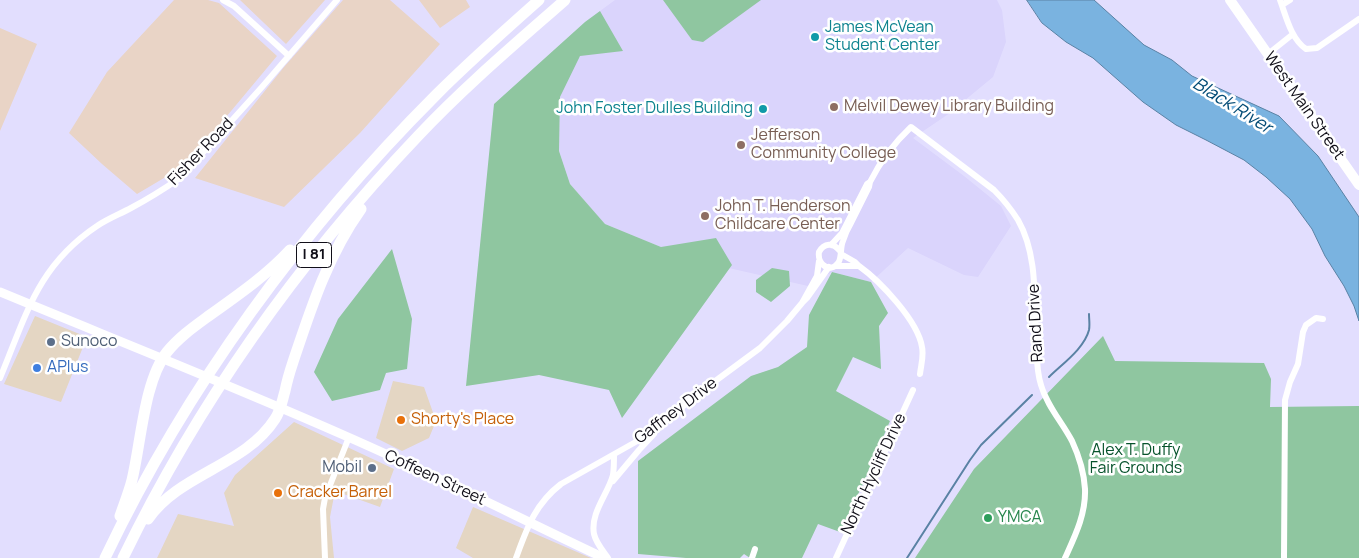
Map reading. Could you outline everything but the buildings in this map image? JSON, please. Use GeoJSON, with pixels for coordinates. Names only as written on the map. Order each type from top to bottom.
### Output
{"type":"FeatureCollection","features":[{"type":"Feature","properties":{"kind":"highway","name":"I 81"},"geometry":{"type":"LineString","coordinates":[[104,558],[191,402],[287,263],[353,183],[435,96],[490,43],[539,0]]}},
{"type":"Feature","properties":{"kind":"highway","name":"I 81"},"geometry":{"type":"LineString","coordinates":[[123,558],[172,465],[222,384],[260,326],[320,247],[392,164],[453,101],[564,0]]}},
{"type":"Feature","properties":{"kind":"highway"},"geometry":{"type":"LineString","coordinates":[[127,558],[138,534],[154,511],[170,496],[196,477],[264,435],[276,418],[281,408],[313,302],[330,260],[354,219],[392,164]]}},
{"type":"Feature","properties":{"kind":"highway"},"geometry":{"type":"LineString","coordinates":[[104,558],[132,481],[146,405],[162,359],[176,341],[280,260],[333,200],[353,183]]}},
{"type":"Feature","properties":{"kind":"main road","name":"West Main Street"},"geometry":{"type":"LineString","coordinates":[[1230,0],[1359,185]]}},
{"type":"Feature","properties":{"kind":"main road","name":"Coffeen Street"},"geometry":{"type":"LineString","coordinates":[[0,292],[348,437],[606,558]]}},
{"type":"Feature","properties":{"kind":"street"},"geometry":{"type":"LineString","coordinates":[[224,0],[234,6],[289,56]]}},
{"type":"Feature","properties":{"kind":"street","name":"Fisher Road"},"geometry":{"type":"LineString","coordinates":[[0,378],[38,287],[63,254],[98,225],[143,202],[180,178],[337,0]]}},
{"type":"Feature","properties":{"kind":"street"},"geometry":{"type":"LineString","coordinates":[[1290,0],[1281,3],[1297,42],[1309,50],[1314,49],[1359,19]]}},
{"type":"Feature","properties":{"kind":"street"},"geometry":{"type":"LineString","coordinates":[[1268,54],[1293,34]]}},
{"type":"Feature","properties":{"kind":"street","name":"Rand Drive"},"geometry":{"type":"LineString","coordinates":[[870,182],[880,162],[910,126],[994,190],[1018,220],[1026,238],[1033,276],[1037,367],[1041,385],[1049,406],[1072,440],[1082,469],[1085,490],[1082,516],[1078,530],[1065,558]]}},
{"type":"Feature","properties":{"kind":"street"},"geometry":{"type":"LineString","coordinates":[[830,245],[842,233],[867,184],[870,182]]}},
{"type":"Feature","properties":{"kind":"street"},"geometry":{"type":"LineString","coordinates":[[832,267],[840,261],[840,252],[845,235],[870,182]]}},
{"type":"Feature","properties":{"kind":"street"},"geometry":{"type":"LineString","coordinates":[[859,266],[823,266],[819,261],[820,249],[825,245],[835,246],[840,252],[873,276],[908,317],[915,328],[922,348],[923,358],[920,374]]}},
{"type":"Feature","properties":{"kind":"street","name":"Gaffney Drive"},"geometry":{"type":"LineString","coordinates":[[802,303],[817,276],[819,261]]}},
{"type":"Feature","properties":{"kind":"street","name":"Gaffney Drive"},"geometry":{"type":"LineString","coordinates":[[516,558],[529,522],[550,492],[648,435],[695,396],[760,348],[807,298],[832,267]]}},
{"type":"Feature","properties":{"kind":"street"},"geometry":{"type":"LineString","coordinates":[[1284,558],[1285,400],[1298,364],[1303,332],[1306,325],[1316,318],[1323,319]]}},
{"type":"Feature","properties":{"kind":"street","name":"North Hycliff Drive"},"geometry":{"type":"LineString","coordinates":[[836,558],[913,390]]}},
{"type":"Feature","properties":{"kind":"street"},"geometry":{"type":"LineString","coordinates":[[608,488],[665,422]]}},
{"type":"Feature","properties":{"kind":"street"},"geometry":{"type":"LineString","coordinates":[[325,558],[323,509],[325,498],[348,437]]}},
{"type":"Feature","properties":{"kind":"street"},"geometry":{"type":"LineString","coordinates":[[606,558],[594,535],[594,526],[596,514],[613,475],[614,455]]}},
{"type":"Feature","properties":{"kind":"street"},"geometry":{"type":"LineString","coordinates":[[752,558],[756,549]]}},
{"type":"Feature","properties":{"kind":"shaded area"},"geometry":{"type":"Polygon","coordinates":[[[174,0],[208,0],[219,3],[277,56],[186,165],[137,194],[69,133],[107,72],[174,0]]]}},
{"type":"Feature","properties":{"kind":"shaded area"},"geometry":{"type":"Polygon","coordinates":[[[240,0],[325,0],[286,44],[240,0]]]}},
{"type":"Feature","properties":{"kind":"shaded area"},"geometry":{"type":"Polygon","coordinates":[[[343,0],[390,0],[440,44],[360,133],[284,207],[195,178],[284,67],[343,0]]]}},
{"type":"Feature","properties":{"kind":"shaded area"},"geometry":{"type":"Polygon","coordinates":[[[419,0],[466,0],[470,7],[440,28],[419,0]]]}},
{"type":"Feature","properties":{"kind":"shaded area","name":"Jefferson Community College"},"geometry":{"type":"Polygon","coordinates":[[[615,0],[997,0],[1002,10],[1006,42],[993,77],[947,115],[913,138],[1001,206],[1011,226],[978,277],[964,275],[908,248],[871,282],[832,272],[808,286],[720,266],[661,247],[605,224],[570,184],[559,151],[560,97],[585,22],[615,0]]]}},
{"type":"Feature","properties":{"kind":"shaded area"},"geometry":{"type":"Polygon","coordinates":[[[0,28],[37,44],[0,131],[0,28]]]}},
{"type":"Feature","properties":{"kind":"shaded area"},"geometry":{"type":"Polygon","coordinates":[[[35,316],[87,337],[61,402],[4,384],[35,316]]]}},
{"type":"Feature","properties":{"kind":"shaded area"},"geometry":{"type":"Polygon","coordinates":[[[393,381],[424,387],[436,421],[429,438],[402,451],[376,438],[393,381]]]}},
{"type":"Feature","properties":{"kind":"shaded area"},"geometry":{"type":"Polygon","coordinates":[[[294,422],[394,469],[380,507],[335,491],[330,517],[334,558],[157,558],[178,514],[234,526],[224,493],[235,475],[294,422]]]}},
{"type":"Feature","properties":{"kind":"shaded area"},"geometry":{"type":"Polygon","coordinates":[[[473,507],[591,558],[473,558],[456,548],[473,507]]]}},
{"type":"Feature","properties":{"kind":"green space"},"geometry":{"type":"Polygon","coordinates":[[[663,0],[761,0],[703,42],[692,40],[663,0]]]}},
{"type":"Feature","properties":{"kind":"green space"},"geometry":{"type":"Polygon","coordinates":[[[600,11],[623,51],[580,56],[560,97],[559,151],[570,184],[605,224],[661,247],[716,238],[732,265],[622,418],[609,390],[539,375],[466,386],[494,104],[585,22],[600,11]]]}},
{"type":"Feature","properties":{"kind":"green space"},"geometry":{"type":"Polygon","coordinates":[[[392,249],[412,319],[407,369],[386,373],[380,390],[332,401],[314,372],[338,319],[392,249]]]}},
{"type":"Feature","properties":{"kind":"green space"},"geometry":{"type":"Polygon","coordinates":[[[772,268],[789,271],[790,286],[771,302],[756,292],[756,280],[772,268]]]}},
{"type":"Feature","properties":{"kind":"green space"},"geometry":{"type":"Polygon","coordinates":[[[832,272],[871,282],[888,313],[879,326],[881,369],[853,357],[836,391],[890,421],[840,532],[818,524],[802,558],[750,558],[744,554],[740,558],[686,558],[638,554],[638,461],[751,376],[778,367],[807,347],[809,315],[832,272]]]}},
{"type":"Feature","properties":{"kind":"green space","name":"Alex T. Duffy Fair Grounds"},"geometry":{"type":"Polygon","coordinates":[[[1103,336],[1115,361],[1264,363],[1271,379],[1270,407],[1359,406],[1359,558],[915,558],[974,469],[1103,336]]]}},
{"type":"Feature","properties":{"kind":"water","name":"Black River"},"geometry":{"type":"Polygon","coordinates":[[[1027,0],[1094,0],[1144,45],[1172,60],[1192,76],[1279,116],[1318,156],[1359,217],[1359,321],[1344,286],[1325,256],[1312,229],[1290,199],[1244,160],[1176,125],[1143,102],[1093,58],[1066,42],[1042,23],[1027,0]]]}},
{"type":"Feature","properties":{"kind":"waterway"},"geometry":{"type":"LineString","coordinates":[[1049,377],[1082,344],[1089,330],[1089,314]]}},
{"type":"Feature","properties":{"kind":"waterway"},"geometry":{"type":"LineString","coordinates":[[907,558],[981,445],[1032,395]]}},
{"type":"Feature","properties":{"kind":"place","name":"James McVean Student Center"},"geometry":{"type":"Point","coordinates":[815,37]}},
{"type":"Feature","properties":{"kind":"place","name":"Melvil Dewey Library Building"},"geometry":{"type":"Point","coordinates":[834,107]}},
{"type":"Feature","properties":{"kind":"place","name":"John Foster Dulles Building"},"geometry":{"type":"Point","coordinates":[763,109]}},
{"type":"Feature","properties":{"kind":"place","name":"Jefferson Community College"},"geometry":{"type":"Point","coordinates":[741,145]}},
{"type":"Feature","properties":{"kind":"place","name":"John T. Henderson Childcare Center"},"geometry":{"type":"Point","coordinates":[705,216]}},
{"type":"Feature","properties":{"kind":"place","name":"Sunoco"},"geometry":{"type":"Point","coordinates":[51,342]}},
{"type":"Feature","properties":{"kind":"place","name":"APlus"},"geometry":{"type":"Point","coordinates":[37,368]}},
{"type":"Feature","properties":{"kind":"place","name":"Shorty's Place"},"geometry":{"type":"Point","coordinates":[401,420]}},
{"type":"Feature","properties":{"kind":"place","name":"Mobil"},"geometry":{"type":"Point","coordinates":[372,468]}},
{"type":"Feature","properties":{"kind":"place","name":"Cracker Barrel"},"geometry":{"type":"Point","coordinates":[278,493]}},
{"type":"Feature","properties":{"kind":"place","name":"YMCA"},"geometry":{"type":"Point","coordinates":[988,518]}}]}
